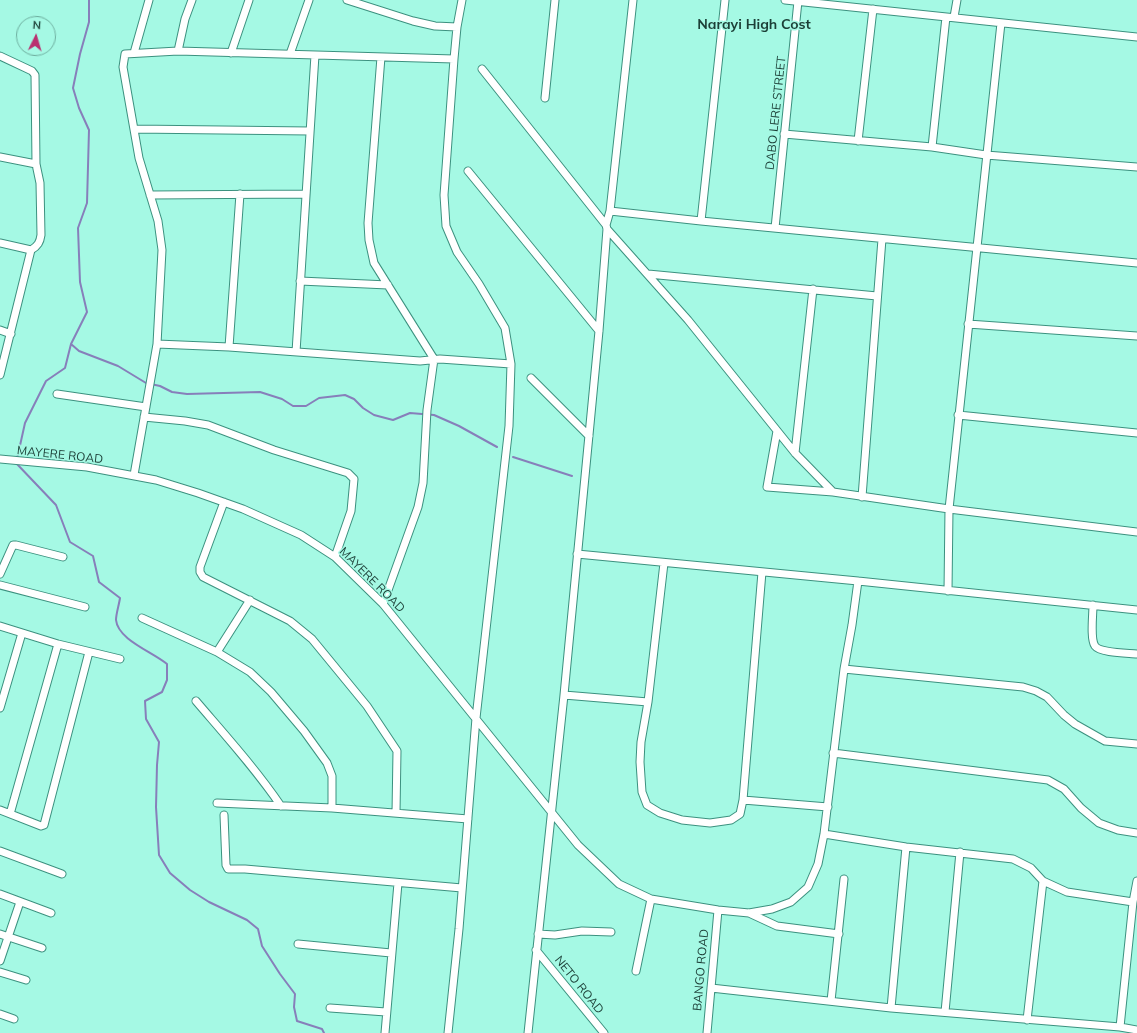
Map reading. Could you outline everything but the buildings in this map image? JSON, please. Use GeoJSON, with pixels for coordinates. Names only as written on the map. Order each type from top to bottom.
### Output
{"type":"FeatureCollection","features":[{"type":"Feature","properties":{"kind":"street"},"geometry":{"type":"LineString","coordinates":[[134,53],[148,0]]}},
{"type":"Feature","properties":{"kind":"street"},"geometry":{"type":"LineString","coordinates":[[178,51],[185,19],[192,0]]}},
{"type":"Feature","properties":{"kind":"street"},"geometry":{"type":"LineString","coordinates":[[231,53],[248,0]]}},
{"type":"Feature","properties":{"kind":"street"},"geometry":{"type":"LineString","coordinates":[[290,54],[309,0]]}},
{"type":"Feature","properties":{"kind":"street"},"geometry":{"type":"LineString","coordinates":[[346,0],[420,23],[435,26],[457,27]]}},
{"type":"Feature","properties":{"kind":"street"},"geometry":{"type":"LineString","coordinates":[[448,1033],[476,718],[509,426],[511,364],[505,328],[480,284],[456,252],[446,226],[444,195],[454,59],[457,27],[462,0]]}},
{"type":"Feature","properties":{"kind":"street"},"geometry":{"type":"LineString","coordinates":[[545,98],[554,0]]}},
{"type":"Feature","properties":{"kind":"street"},"geometry":{"type":"LineString","coordinates":[[528,1033],[564,694],[599,331],[606,227],[610,211],[633,0]]}},
{"type":"Feature","properties":{"kind":"street"},"geometry":{"type":"LineString","coordinates":[[701,221],[725,0]]}},
{"type":"Feature","properties":{"kind":"street"},"geometry":{"type":"LineString","coordinates":[[785,0],[817,2],[1137,37]]}},
{"type":"Feature","properties":{"kind":"street"},"geometry":{"type":"LineString","coordinates":[[954,17],[957,0]]}},
{"type":"Feature","properties":{"kind":"street","name":"DABO LERE STREET"},"geometry":{"type":"LineString","coordinates":[[775,228],[798,1]]}},
{"type":"Feature","properties":{"kind":"street"},"geometry":{"type":"LineString","coordinates":[[858,140],[873,9]]}},
{"type":"Feature","properties":{"kind":"street"},"geometry":{"type":"LineString","coordinates":[[932,147],[946,17]]}},
{"type":"Feature","properties":{"kind":"street"},"geometry":{"type":"LineString","coordinates":[[948,590],[949,509],[1001,23]]}},
{"type":"Feature","properties":{"kind":"street"},"geometry":{"type":"LineString","coordinates":[[134,475],[157,344],[162,250],[158,221],[138,158],[123,67],[125,54],[178,51],[454,59]]}},
{"type":"Feature","properties":{"kind":"street"},"geometry":{"type":"LineString","coordinates":[[296,352],[315,55]]}},
{"type":"Feature","properties":{"kind":"street"},"geometry":{"type":"LineString","coordinates":[[0,56],[32,71],[35,75],[36,164],[40,184],[41,235],[40,242],[31,250],[0,243]]}},
{"type":"Feature","properties":{"kind":"street"},"geometry":{"type":"LineString","coordinates":[[381,57],[368,223],[369,240],[374,263],[434,359],[427,410],[423,483],[418,507],[383,604]]}},
{"type":"Feature","properties":{"kind":"street"},"geometry":{"type":"LineString","coordinates":[[482,69],[606,227],[688,320],[795,453],[833,492]]}},
{"type":"Feature","properties":{"kind":"street"},"geometry":{"type":"LineString","coordinates":[[134,129],[310,131]]}},
{"type":"Feature","properties":{"kind":"street"},"geometry":{"type":"LineString","coordinates":[[784,134],[932,147],[986,156],[1137,167]]}},
{"type":"Feature","properties":{"kind":"street"},"geometry":{"type":"LineString","coordinates":[[0,157],[36,164]]}},
{"type":"Feature","properties":{"kind":"street"},"geometry":{"type":"LineString","coordinates":[[468,171],[599,331]]}},
{"type":"Feature","properties":{"kind":"street"},"geometry":{"type":"LineString","coordinates":[[229,347],[240,194]]}},
{"type":"Feature","properties":{"kind":"street"},"geometry":{"type":"LineString","coordinates":[[150,195],[306,194]]}},
{"type":"Feature","properties":{"kind":"street"},"geometry":{"type":"LineString","coordinates":[[610,211],[1137,263]]}},
{"type":"Feature","properties":{"kind":"street"},"geometry":{"type":"LineString","coordinates":[[862,497],[882,239]]}},
{"type":"Feature","properties":{"kind":"street"},"geometry":{"type":"LineString","coordinates":[[0,375],[31,250]]}},
{"type":"Feature","properties":{"kind":"street"},"geometry":{"type":"LineString","coordinates":[[648,274],[877,296]]}},
{"type":"Feature","properties":{"kind":"street"},"geometry":{"type":"LineString","coordinates":[[300,281],[388,285]]}},
{"type":"Feature","properties":{"kind":"street"},"geometry":{"type":"LineString","coordinates":[[795,453],[813,290]]}},
{"type":"Feature","properties":{"kind":"street"},"geometry":{"type":"LineString","coordinates":[[968,324],[1137,336]]}},
{"type":"Feature","properties":{"kind":"street"},"geometry":{"type":"LineString","coordinates":[[0,330],[11,334]]}},
{"type":"Feature","properties":{"kind":"street"},"geometry":{"type":"LineString","coordinates":[[157,344],[229,347],[420,361],[434,359],[511,364]]}},
{"type":"Feature","properties":{"kind":"street"},"geometry":{"type":"LineString","coordinates":[[531,378],[588,436]]}},
{"type":"Feature","properties":{"kind":"street"},"geometry":{"type":"LineString","coordinates":[[57,394],[146,407]]}},
{"type":"Feature","properties":{"kind":"street"},"geometry":{"type":"LineString","coordinates":[[958,415],[1137,433]]}},
{"type":"Feature","properties":{"kind":"street"},"geometry":{"type":"LineString","coordinates":[[144,417],[208,425],[274,450],[348,473],[354,479],[351,511],[335,557]]}},
{"type":"Feature","properties":{"kind":"street"},"geometry":{"type":"LineString","coordinates":[[777,431],[767,487],[833,492],[949,509],[1137,532]]}},
{"type":"Feature","properties":{"kind":"street","name":"MAYERE ROAD"},"geometry":{"type":"LineString","coordinates":[[4,460],[87,467],[156,480],[243,509],[301,535],[335,557],[383,604],[578,845],[619,884],[651,899],[718,910],[749,913]]}},
{"type":"Feature","properties":{"kind":"street"},"geometry":{"type":"LineString","coordinates":[[224,502],[200,567],[200,572],[203,578],[290,621],[312,638],[367,706],[397,751],[396,813]]}},
{"type":"Feature","properties":{"kind":"street"},"geometry":{"type":"LineString","coordinates":[[0,574],[13,545],[63,557]]}},
{"type":"Feature","properties":{"kind":"street"},"geometry":{"type":"LineString","coordinates":[[577,554],[1137,610]]}},
{"type":"Feature","properties":{"kind":"street"},"geometry":{"type":"LineString","coordinates":[[664,563],[648,702],[641,742],[640,762],[642,792],[647,804],[660,813],[682,820],[710,823],[731,820],[740,814],[744,800],[762,572]]}},
{"type":"Feature","properties":{"kind":"street"},"geometry":{"type":"LineString","coordinates":[[749,913],[772,909],[791,902],[808,887],[818,864],[828,807],[833,753],[844,669],[858,581]]}},
{"type":"Feature","properties":{"kind":"street"},"geometry":{"type":"LineString","coordinates":[[0,584],[85,607]]}},
{"type":"Feature","properties":{"kind":"street"},"geometry":{"type":"LineString","coordinates":[[217,652],[250,600]]}},
{"type":"Feature","properties":{"kind":"street"},"geometry":{"type":"LineString","coordinates":[[1093,605],[1092,637],[1096,648],[1105,651],[1137,654]]}},
{"type":"Feature","properties":{"kind":"street"},"geometry":{"type":"LineString","coordinates":[[142,618],[217,652],[250,672],[271,692],[304,731],[327,763],[332,776],[332,808]]}},
{"type":"Feature","properties":{"kind":"street"},"geometry":{"type":"LineString","coordinates":[[0,626],[58,644],[120,659]]}},
{"type":"Feature","properties":{"kind":"street"},"geometry":{"type":"LineString","coordinates":[[0,708],[22,633]]}},
{"type":"Feature","properties":{"kind":"street"},"geometry":{"type":"LineString","coordinates":[[10,814],[58,644]]}},
{"type":"Feature","properties":{"kind":"street"},"geometry":{"type":"LineString","coordinates":[[0,810],[41,826],[46,822],[89,652]]}},
{"type":"Feature","properties":{"kind":"street"},"geometry":{"type":"LineString","coordinates":[[844,669],[1022,687],[1036,691],[1047,697],[1075,724],[1106,741],[1137,744]]}},
{"type":"Feature","properties":{"kind":"street"},"geometry":{"type":"LineString","coordinates":[[564,694],[648,702]]}},
{"type":"Feature","properties":{"kind":"street"},"geometry":{"type":"LineString","coordinates":[[196,701],[270,790],[281,806]]}},
{"type":"Feature","properties":{"kind":"street"},"geometry":{"type":"LineString","coordinates":[[833,753],[1048,780],[1064,789],[1081,808],[1099,823],[1118,830],[1137,833]]}},
{"type":"Feature","properties":{"kind":"street"},"geometry":{"type":"LineString","coordinates":[[744,800],[828,807]]}},
{"type":"Feature","properties":{"kind":"street"},"geometry":{"type":"LineString","coordinates":[[217,803],[332,808],[468,819]]}},
{"type":"Feature","properties":{"kind":"street"},"geometry":{"type":"LineString","coordinates":[[224,815],[226,865],[228,869],[245,869],[462,888]]}},
{"type":"Feature","properties":{"kind":"street"},"geometry":{"type":"LineString","coordinates":[[824,834],[906,847],[1013,858],[1031,868],[1043,882],[1067,892],[1133,902]]}},
{"type":"Feature","properties":{"kind":"street"},"geometry":{"type":"LineString","coordinates":[[891,1008],[906,847]]}},
{"type":"Feature","properties":{"kind":"street"},"geometry":{"type":"LineString","coordinates":[[0,851],[62,874]]}},
{"type":"Feature","properties":{"kind":"street"},"geometry":{"type":"LineString","coordinates":[[945,1012],[960,852]]}},
{"type":"Feature","properties":{"kind":"street"},"geometry":{"type":"LineString","coordinates":[[832,1001],[844,879]]}},
{"type":"Feature","properties":{"kind":"street"},"geometry":{"type":"LineString","coordinates":[[1120,1027],[1133,902],[1137,881]]}},
{"type":"Feature","properties":{"kind":"street"},"geometry":{"type":"LineString","coordinates":[[385,1033],[398,882]]}},
{"type":"Feature","properties":{"kind":"street"},"geometry":{"type":"LineString","coordinates":[[1027,1020],[1043,882]]}},
{"type":"Feature","properties":{"kind":"street"},"geometry":{"type":"LineString","coordinates":[[0,894],[51,913]]}},
{"type":"Feature","properties":{"kind":"street"},"geometry":{"type":"LineString","coordinates":[[636,971],[651,899]]}},
{"type":"Feature","properties":{"kind":"street"},"geometry":{"type":"LineString","coordinates":[[0,961],[20,902]]}},
{"type":"Feature","properties":{"kind":"street","name":"BANGO ROAD"},"geometry":{"type":"LineString","coordinates":[[707,1033],[718,910]]}},
{"type":"Feature","properties":{"kind":"street"},"geometry":{"type":"LineString","coordinates":[[749,913],[777,926],[839,934]]}},
{"type":"Feature","properties":{"kind":"street"},"geometry":{"type":"LineString","coordinates":[[538,934],[555,935],[582,931],[611,932]]}},
{"type":"Feature","properties":{"kind":"street"},"geometry":{"type":"LineString","coordinates":[[0,934],[42,948]]}},
{"type":"Feature","properties":{"kind":"street"},"geometry":{"type":"LineString","coordinates":[[298,944],[392,953]]}},
{"type":"Feature","properties":{"kind":"street","name":"NETO ROAD"},"geometry":{"type":"LineString","coordinates":[[536,950],[604,1033]]}},
{"type":"Feature","properties":{"kind":"street"},"geometry":{"type":"LineString","coordinates":[[0,972],[26,980]]}},
{"type":"Feature","properties":{"kind":"street"},"geometry":{"type":"LineString","coordinates":[[711,988],[891,1008],[1120,1027],[1137,1030]]}},
{"type":"Feature","properties":{"kind":"street"},"geometry":{"type":"LineString","coordinates":[[330,1008],[386,1012]]}},
{"type":"Feature","properties":{"kind":"street"},"geometry":{"type":"LineString","coordinates":[[0,1014],[14,1019]]}},
{"type":"Feature","properties":{"kind":"waterway"},"geometry":{"type":"LineString","coordinates":[[17,459],[25,423],[46,381],[65,368],[71,344],[87,312],[80,282],[78,228],[87,203],[89,130],[79,108],[73,88],[80,54],[89,22],[89,0]]}},
{"type":"Feature","properties":{"kind":"waterway"},"geometry":{"type":"LineString","coordinates":[[71,344],[79,351],[118,366],[146,383],[160,386],[172,392],[187,394],[260,392],[282,399],[293,406],[306,406],[319,398],[345,395],[354,399],[363,408],[374,415],[393,420],[410,413],[434,415],[459,426],[497,447]]}},
{"type":"Feature","properties":{"kind":"waterway"},"geometry":{"type":"LineString","coordinates":[[513,457],[572,476]]}},
{"type":"Feature","properties":{"kind":"waterway"},"geometry":{"type":"LineString","coordinates":[[16,463],[56,505],[70,542],[93,556],[99,582],[120,598],[116,620],[118,627],[123,634],[129,640],[167,664],[167,680],[162,692],[145,701],[146,719],[159,742],[156,807],[159,855],[170,873],[190,890],[209,902],[247,920],[258,929],[262,946],[295,994],[294,1007],[297,1021],[322,1029],[324,1033]]}},
{"type":"Feature","properties":{"kind":"district","name":"Narayi High Cost"},"geometry":{"type":"Point","coordinates":[754,25]}}]}
